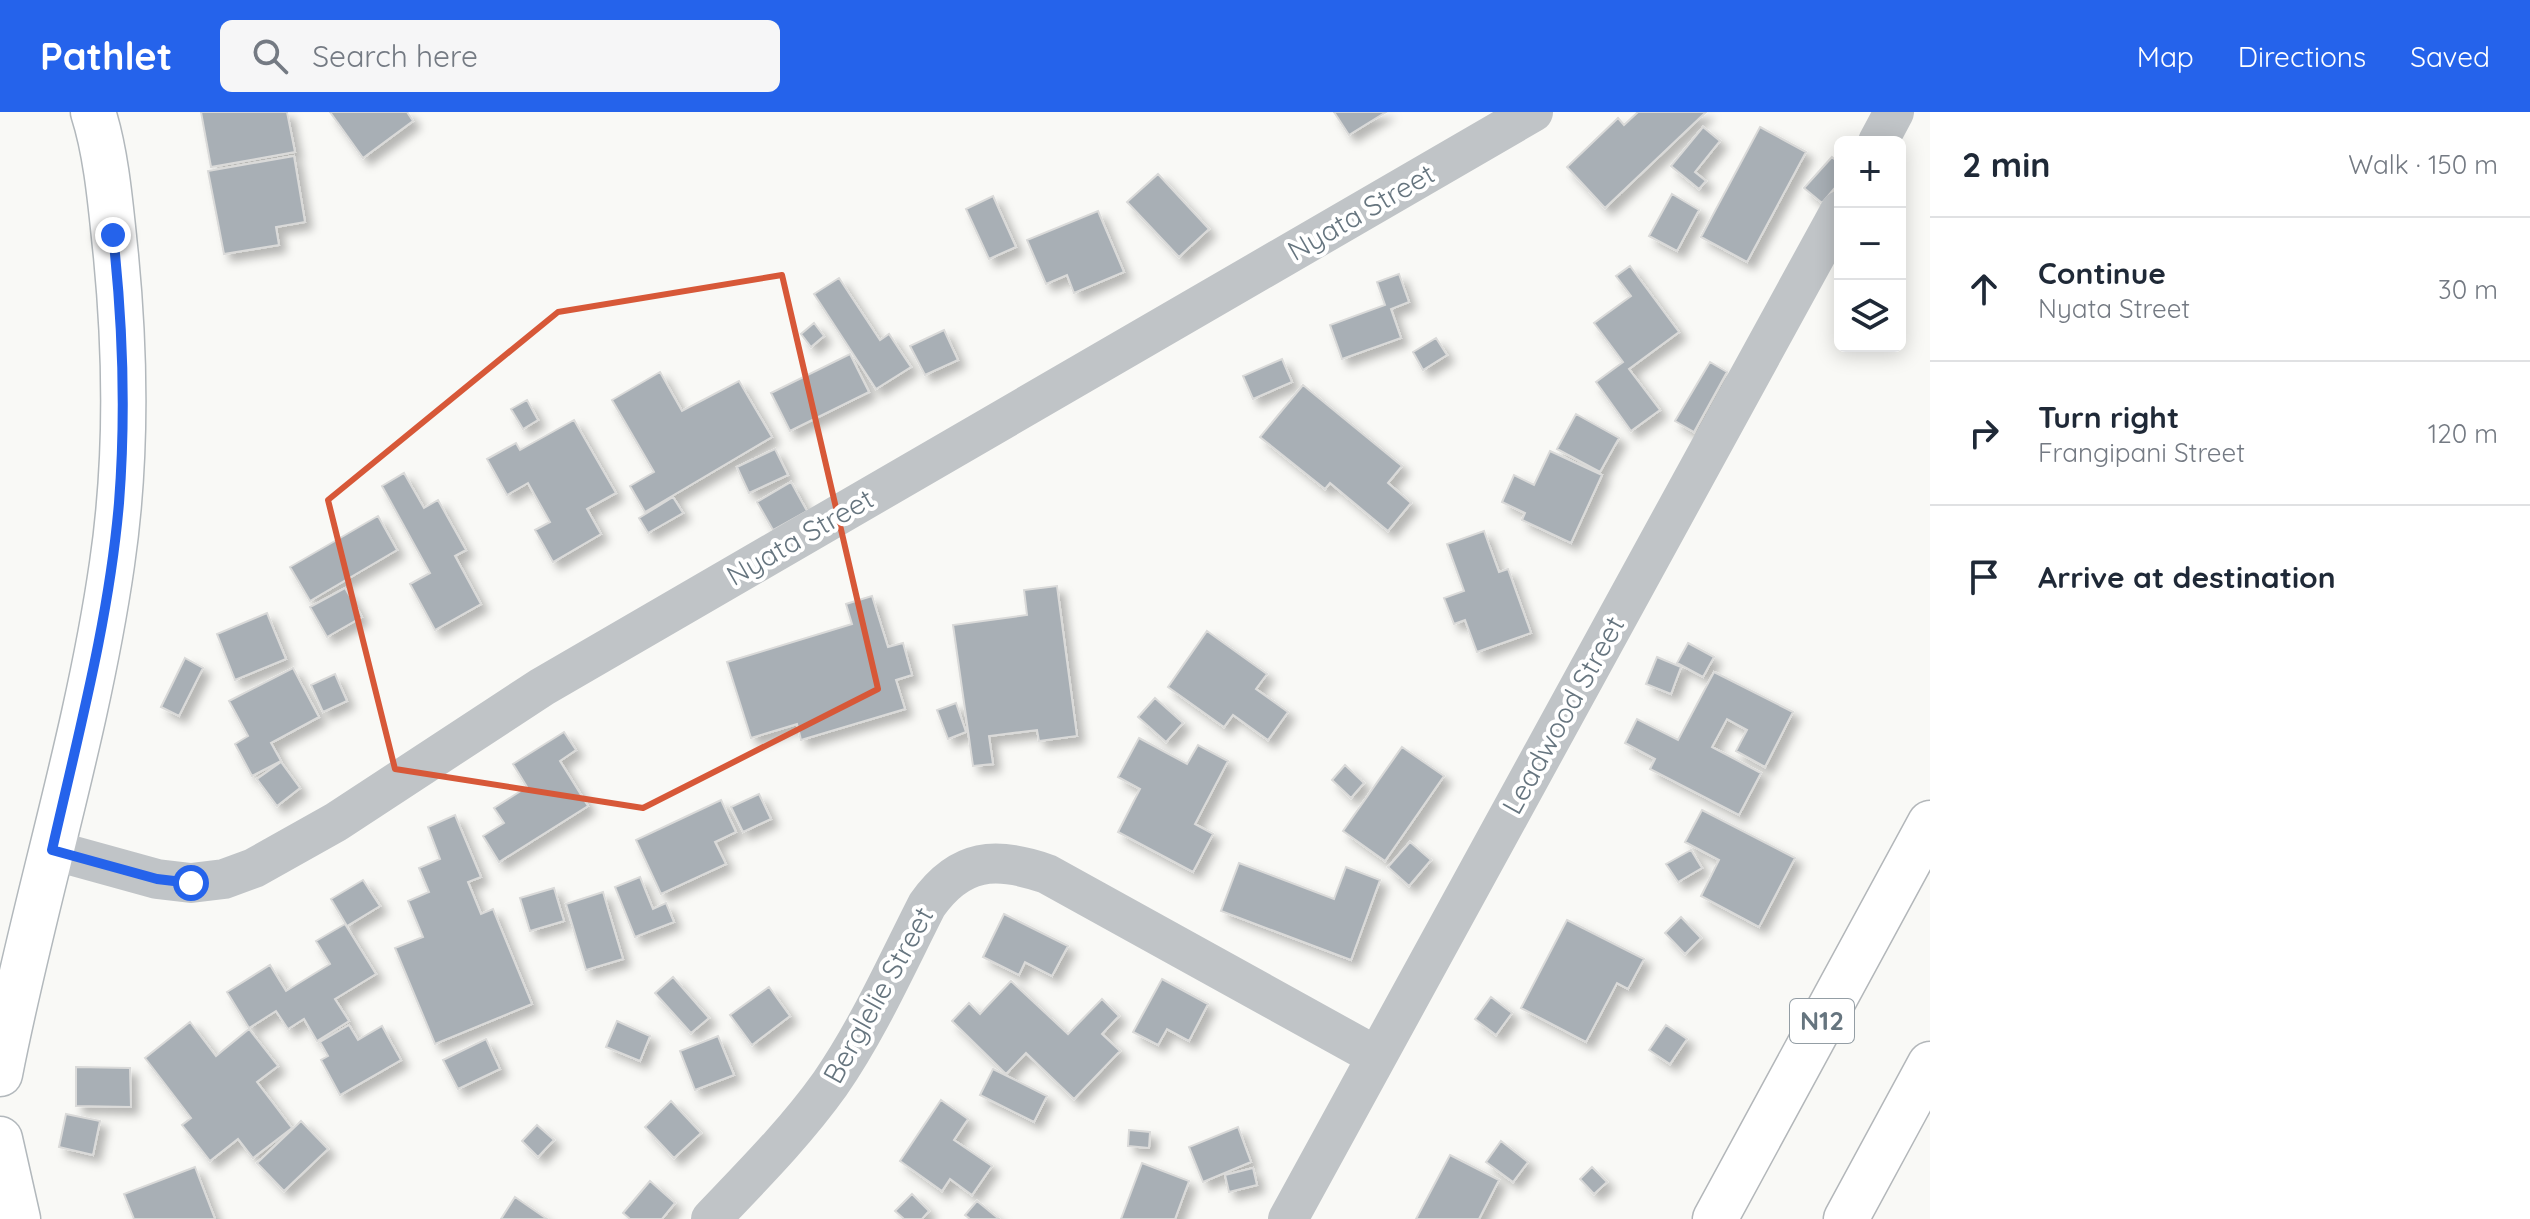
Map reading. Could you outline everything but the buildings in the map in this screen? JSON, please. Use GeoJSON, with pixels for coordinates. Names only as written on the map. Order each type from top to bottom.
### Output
{"type":"FeatureCollection","features":[{"type":"Feature","properties":{"kind":"main road"},"geometry":{"type":"LineString","coordinates":[[0,1074],[102,622],[117,519],[124,372],[120,301],[108,193],[93,112]]}},
{"type":"Feature","properties":{"kind":"main road","name":"N12"},"geometry":{"type":"LineString","coordinates":[[1715,1219],[1930,823]]}},
{"type":"Feature","properties":{"kind":"main road"},"geometry":{"type":"LineString","coordinates":[[1846,1219],[1930,1064]]}},
{"type":"Feature","properties":{"kind":"main road"},"geometry":{"type":"LineString","coordinates":[[0,1139],[18,1219]]}},
{"type":"Feature","properties":{"kind":"street","name":"Nyata Street"},"geometry":{"type":"LineString","coordinates":[[52,850],[157,879],[191,883],[224,879],[254,868],[336,822],[542,687],[1533,112]]}},
{"type":"Feature","properties":{"kind":"street"},"geometry":{"type":"LineString","coordinates":[[1881,136],[1894,112]]}},
{"type":"Feature","properties":{"kind":"street","name":"Leadwood Street"},"geometry":{"type":"LineString","coordinates":[[1288,1219],[1834,222]]}},
{"type":"Feature","properties":{"kind":"street","name":"Berglelie Street"},"geometry":{"type":"LineString","coordinates":[[711,1219],[794,1129],[829,1085],[859,1039],[927,905],[939,888],[958,873],[978,865],[1000,862],[1023,865],[1047,874],[1376,1056]]}},
{"type":"Feature","properties":{"kind":"highlighted area"},"geometry":{"type":"Polygon","coordinates":[[[782,275],[878,689],[643,808],[395,769],[328,500],[558,312],[782,275]]]}},
{"type":"Feature","properties":{"kind":"route"},"geometry":{"type":"LineString","coordinates":[[113,235],[124,372],[119,505],[102,622],[52,850],[157,879],[191,883]]}}]}
